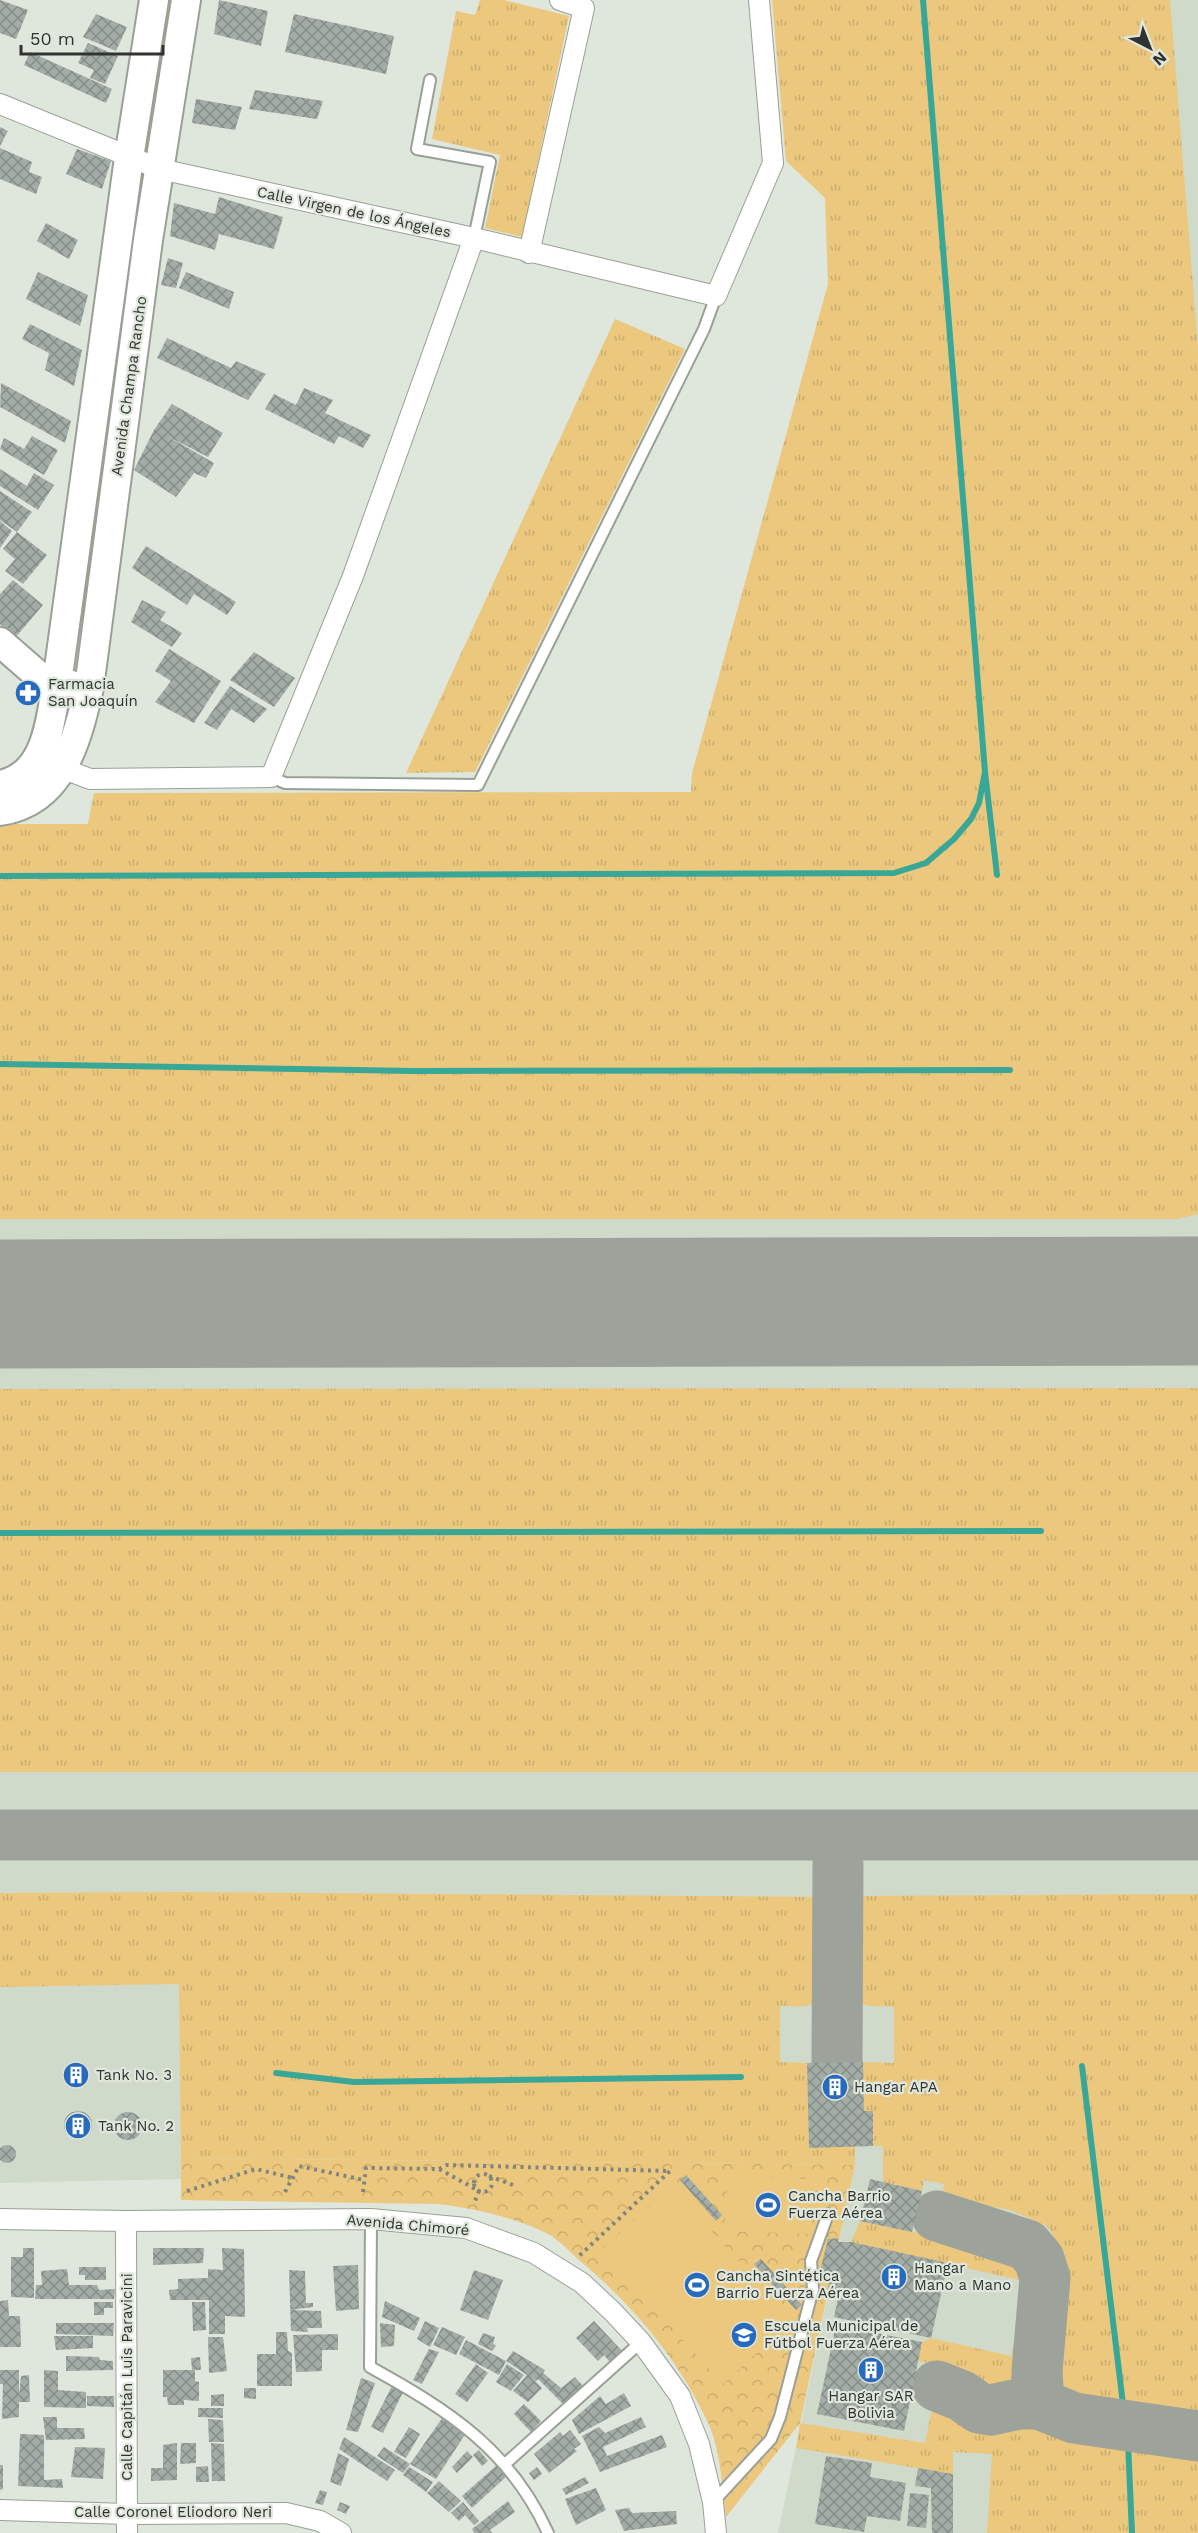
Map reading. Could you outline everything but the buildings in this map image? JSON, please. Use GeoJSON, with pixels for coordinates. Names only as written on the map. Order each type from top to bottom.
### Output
{"type":"FeatureCollection","features":[{"type":"Feature","properties":{"kind":"main road","name":"Avenida Champa Rancho"},"geometry":{"type":"LineString","coordinates":[[50,763],[46,739],[57,683],[129,159],[154,0]]}},
{"type":"Feature","properties":{"kind":"main road","name":"Avenida Champa Rancho"},"geometry":{"type":"LineString","coordinates":[[50,763],[81,721],[89,688],[148,240],[186,0]]}},
{"type":"Feature","properties":{"kind":"main road"},"geometry":{"type":"LineString","coordinates":[[0,642],[39,676],[57,683],[89,688]]}},
{"type":"Feature","properties":{"kind":"main road"},"geometry":{"type":"LineString","coordinates":[[0,785],[10,783],[50,763],[50,787],[27,803],[0,811]]}},
{"type":"Feature","properties":{"kind":"street"},"geometry":{"type":"LineString","coordinates":[[529,253],[584,8],[560,0]]}},
{"type":"Feature","properties":{"kind":"street"},"geometry":{"type":"LineString","coordinates":[[716,296],[773,163],[759,0]]}},
{"type":"Feature","properties":{"kind":"street","name":"Calle Virgen de los Ángeles"},"geometry":{"type":"LineString","coordinates":[[0,104],[129,159],[160,169],[474,238],[716,296]]}},
{"type":"Feature","properties":{"kind":"street"},"geometry":{"type":"LineString","coordinates":[[50,763],[90,779],[271,777],[353,576],[474,238]]}},
{"type":"Feature","properties":{"kind":"street","name":"Avenida Chimoré"},"geometry":{"type":"LineString","coordinates":[[0,2218],[126,2221],[371,2219],[465,2228],[534,2253],[582,2283],[641,2342],[680,2396],[699,2444],[713,2502],[716,2533]]}},
{"type":"Feature","properties":{"kind":"street","name":"Calle Capitán Luis Paravicini"},"geometry":{"type":"LineString","coordinates":[[126,2221],[127,2524]]}},
{"type":"Feature","properties":{"kind":"street","name":"Calle Coronel Eliodoro Neri"},"geometry":{"type":"LineString","coordinates":[[0,2510],[127,2524],[286,2513],[320,2521],[341,2533]]}},
{"type":"Feature","properties":{"kind":"lane"},"geometry":{"type":"LineString","coordinates":[[430,80],[417,149],[490,162],[474,238]]}},
{"type":"Feature","properties":{"kind":"lane"},"geometry":{"type":"LineString","coordinates":[[271,777],[285,783],[478,785],[704,329],[716,296]]}},
{"type":"Feature","properties":{"kind":"lane"},"geometry":{"type":"LineString","coordinates":[[713,2502],[771,2439],[780,2417],[811,2301],[813,2289],[811,2262],[828,2214]]}},
{"type":"Feature","properties":{"kind":"lane"},"geometry":{"type":"LineString","coordinates":[[371,2219],[370,2367],[450,2414],[505,2463],[525,2492],[548,2533]]}},
{"type":"Feature","properties":{"kind":"lane"},"geometry":{"type":"LineString","coordinates":[[505,2463],[641,2342]]}},
{"type":"Feature","properties":{"kind":"path"},"geometry":{"type":"LineString","coordinates":[[363,2192],[366,2168],[439,2169],[447,2165],[670,2171],[579,2256]]}},
{"type":"Feature","properties":{"kind":"path"},"geometry":{"type":"LineString","coordinates":[[285,2192],[299,2166],[364,2180]]}},
{"type":"Feature","properties":{"kind":"path"},"geometry":{"type":"LineString","coordinates":[[187,2191],[256,2169],[293,2178]]}},
{"type":"Feature","properties":{"kind":"path"},"geometry":{"type":"LineString","coordinates":[[439,2169],[479,2191],[487,2192],[491,2187],[491,2179],[487,2175]]}},
{"type":"Feature","properties":{"kind":"path"},"geometry":{"type":"LineString","coordinates":[[479,2191],[475,2187],[475,2181],[481,2175],[516,2186]]}},
{"type":"Feature","properties":{"kind":"path"},"geometry":{"type":"LineString","coordinates":[[475,2201],[479,2191]]}},
{"type":"Feature","properties":{"kind":"shaded area"},"geometry":{"type":"Polygon","coordinates":[[[890,0],[1198,0],[1198,2533],[778,2533],[855,2165],[182,2158],[182,2179],[0,2183],[0,824],[88,824],[92,799],[944,801],[890,0]]]}},
{"type":"Feature","properties":{"kind":"green space"},"geometry":{"type":"Polygon","coordinates":[[[164,0],[172,0],[149,147],[142,146],[164,0]]]}},
{"type":"Feature","properties":{"kind":"green space"},"geometry":{"type":"Polygon","coordinates":[[[480,0],[504,0],[569,16],[522,237],[485,228],[500,155],[432,139],[456,11],[475,15],[480,0]]]}},
{"type":"Feature","properties":{"kind":"green space"},"geometry":{"type":"Polygon","coordinates":[[[772,0],[1170,0],[1198,348],[1198,1214],[1177,1219],[0,1219],[0,824],[88,824],[94,793],[691,792],[692,773],[828,284],[825,198],[786,161],[772,0]]]}},
{"type":"Feature","properties":{"kind":"green space"},"geometry":{"type":"Polygon","coordinates":[[[138,181],[145,182],[75,665],[68,664],[138,181]]]}},
{"type":"Feature","properties":{"kind":"green space"},"geometry":{"type":"Polygon","coordinates":[[[615,319],[685,349],[475,772],[406,773],[615,319]]]}},
{"type":"Feature","properties":{"kind":"green space"},"geometry":{"type":"Polygon","coordinates":[[[1198,1388],[1198,1772],[0,1772],[0,1389],[1198,1388]]]}},
{"type":"Feature","properties":{"kind":"green space"},"geometry":{"type":"Polygon","coordinates":[[[179,1892],[821,1897],[822,1990],[816,2001],[806,2006],[780,2006],[780,2062],[807,2063],[809,2147],[855,2146],[855,2165],[181,2158],[179,1984],[0,1987],[0,1893],[179,1892]]]}},
{"type":"Feature","properties":{"kind":"green space"},"geometry":{"type":"Polygon","coordinates":[[[1198,1894],[1198,2428],[1069,2408],[1058,2400],[1050,2386],[1065,2254],[1047,2226],[1010,2210],[942,2197],[944,2184],[924,2180],[922,2191],[883,2182],[883,2146],[873,2146],[873,2111],[864,2111],[863,2062],[894,2063],[894,2007],[863,2004],[852,1991],[852,1896],[1198,1894]]]}},
{"type":"Feature","properties":{"kind":"green space"},"geometry":{"type":"Polygon","coordinates":[[[181,2158],[855,2165],[800,2423],[726,2517],[714,2437],[685,2380],[637,2315],[599,2277],[552,2237],[508,2218],[439,2204],[181,2200],[181,2158]]]}},
{"type":"Feature","properties":{"kind":"green space","name":"Cancha Barrio Fuerza Aérea"},"geometry":{"type":"Polygon","coordinates":[[[727,2176],[812,2179],[810,2234],[725,2231],[727,2176]]]}},
{"type":"Feature","properties":{"kind":"green space","name":"Cancha Sintética Barrio Fuerza Aérea"},"geometry":{"type":"Polygon","coordinates":[[[671,2186],[792,2321],[723,2384],[601,2250],[671,2186]]]}},
{"type":"Feature","properties":{"kind":"green space"},"geometry":{"type":"Polygon","coordinates":[[[860,2221],[932,2236],[934,2230],[1009,2248],[1028,2261],[1030,2270],[1028,2282],[851,2242],[860,2221]]]}},
{"type":"Feature","properties":{"kind":"green space"},"geometry":{"type":"Polygon","coordinates":[[[1017,2332],[1031,2336],[1026,2394],[1009,2399],[992,2402],[979,2399],[938,2379],[941,2365],[918,2361],[922,2342],[931,2338],[1011,2356],[1017,2332]]]}},
{"type":"Feature","properties":{"kind":"green space"},"geometry":{"type":"Polygon","coordinates":[[[934,2399],[953,2400],[989,2420],[1016,2416],[1044,2419],[1198,2447],[1198,2533],[987,2533],[992,2454],[953,2452],[953,2474],[796,2448],[800,2423],[925,2443],[934,2399]]]}},
{"type":"Feature","properties":{"kind":"waterway"},"geometry":{"type":"LineString","coordinates":[[923,0],[985,772],[997,875]]}},
{"type":"Feature","properties":{"kind":"waterway"},"geometry":{"type":"LineString","coordinates":[[0,876],[894,873],[926,863],[954,839],[971,819],[979,803],[985,772]]}},
{"type":"Feature","properties":{"kind":"waterway"},"geometry":{"type":"LineString","coordinates":[[0,1064],[412,1071],[1010,1070]]}},
{"type":"Feature","properties":{"kind":"waterway"},"geometry":{"type":"LineString","coordinates":[[0,1533],[1041,1531]]}},
{"type":"Feature","properties":{"kind":"waterway"},"geometry":{"type":"LineString","coordinates":[[1082,2066],[1123,2404]]}},
{"type":"Feature","properties":{"kind":"waterway"},"geometry":{"type":"LineString","coordinates":[[276,2073],[354,2082],[741,2077]]}},
{"type":"Feature","properties":{"kind":"waterway"},"geometry":{"type":"LineString","coordinates":[[1128,2442],[1132,2533]]}},
{"type":"Feature","properties":{"kind":"taxiway"},"geometry":{"type":"LineString","coordinates":[[0,1835],[1198,1835]]}},
{"type":"Feature","properties":{"kind":"taxiway"},"geometry":{"type":"LineString","coordinates":[[837,2063],[838,1864]]}},
{"type":"Feature","properties":{"kind":"taxiway"},"geometry":{"type":"LineString","coordinates":[[937,2216],[1027,2245],[1039,2259],[1045,2278],[1037,2371],[1039,2404],[1074,2418],[1198,2436]]}},
{"type":"Feature","properties":{"kind":"taxiway"},"geometry":{"type":"LineString","coordinates":[[937,2386],[962,2396],[979,2408],[991,2410],[1019,2404],[1039,2404]]}},
{"type":"Feature","properties":{"kind":"runway"},"geometry":{"type":"LineString","coordinates":[[0,1304],[1198,1301]]}},
{"type":"Feature","properties":{"kind":"place","name":"Farmacia San Joaquín"},"geometry":{"type":"Point","coordinates":[28,693]}},
{"type":"Feature","properties":{"kind":"place","name":"Tank No. 3"},"geometry":{"type":"Point","coordinates":[76,2075]}},
{"type":"Feature","properties":{"kind":"place","name":"Hangar APA"},"geometry":{"type":"Point","coordinates":[835,2087]}},
{"type":"Feature","properties":{"kind":"place","name":"Tank No. 2"},"geometry":{"type":"Point","coordinates":[78,2126]}},
{"type":"Feature","properties":{"kind":"place","name":"Cancha Barrio Fuerza Aérea"},"geometry":{"type":"Point","coordinates":[768,2205]}},
{"type":"Feature","properties":{"kind":"place","name":"Hangar Mano a Mano"},"geometry":{"type":"Point","coordinates":[894,2277]}},
{"type":"Feature","properties":{"kind":"place","name":"Cancha Sintética Barrio Fuerza Aérea"},"geometry":{"type":"Point","coordinates":[697,2285]}},
{"type":"Feature","properties":{"kind":"place","name":"Escuela Municipal de Fútbol Fuerza Aérea"},"geometry":{"type":"Point","coordinates":[744,2335]}},
{"type":"Feature","properties":{"kind":"place","name":"Hangar SAR Bolivia"},"geometry":{"type":"Point","coordinates":[871,2370]}}]}
